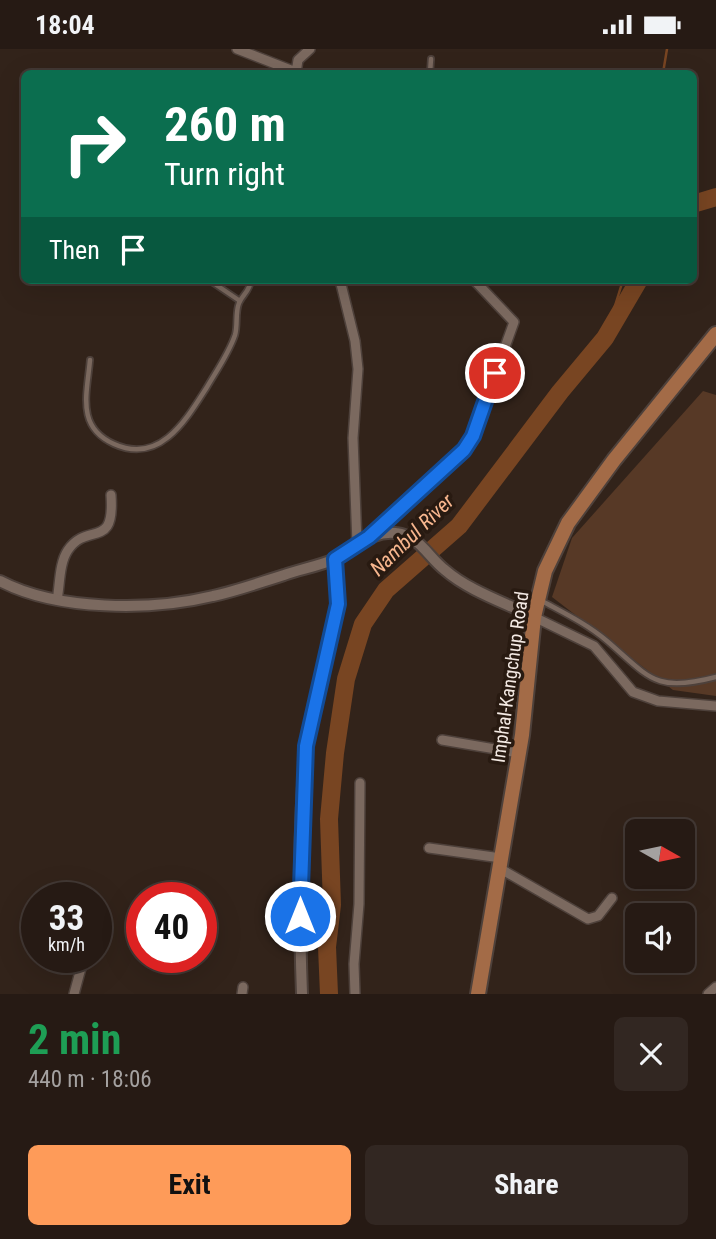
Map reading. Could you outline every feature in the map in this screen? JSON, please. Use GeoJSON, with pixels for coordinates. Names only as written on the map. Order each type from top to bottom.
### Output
{"type":"FeatureCollection","features":[{"type":"Feature","properties":{"kind":"main road","name":"Imphal-Kangchup Road"},"geometry":{"type":"LineString","coordinates":[[478,994],[519,753],[534,617],[554,547],[568,523],[614,460],[707,351],[716,334]]}},
{"type":"Feature","properties":{"kind":"street"},"geometry":{"type":"LineString","coordinates":[[237,49],[289,70]]}},
{"type":"Feature","properties":{"kind":"street"},"geometry":{"type":"LineString","coordinates":[[296,70],[298,60],[310,49]]}},
{"type":"Feature","properties":{"kind":"street"},"geometry":{"type":"LineString","coordinates":[[341,284],[358,369],[354,438],[357,544]]}},
{"type":"Feature","properties":{"kind":"street"},"geometry":{"type":"LineString","coordinates":[[0,581],[19,591],[57,600],[90,604],[147,604],[195,600],[335,559],[369,537],[464,450],[473,436],[514,322],[478,284]]}},
{"type":"Feature","properties":{"kind":"street"},"geometry":{"type":"LineString","coordinates":[[57,600],[67,552],[75,544],[102,532],[110,525],[113,515],[111,495]]}},
{"type":"Feature","properties":{"kind":"street"},"geometry":{"type":"LineString","coordinates":[[369,537],[389,532],[413,537],[446,571],[594,646],[625,686],[642,697],[716,706]]}},
{"type":"Feature","properties":{"kind":"street"},"geometry":{"type":"LineString","coordinates":[[302,994],[299,891],[306,746],[338,604],[335,559]]}},
{"type":"Feature","properties":{"kind":"street"},"geometry":{"type":"LineString","coordinates":[[442,740],[519,753]]}},
{"type":"Feature","properties":{"kind":"street"},"geometry":{"type":"LineString","coordinates":[[355,994],[360,783]]}},
{"type":"Feature","properties":{"kind":"street"},"geometry":{"type":"LineString","coordinates":[[429,848],[500,863],[588,919],[598,916],[612,898]]}},
{"type":"Feature","properties":{"kind":"street"},"geometry":{"type":"LineString","coordinates":[[74,994],[80,973]]}},
{"type":"Feature","properties":{"kind":"street"},"geometry":{"type":"LineString","coordinates":[[708,994],[716,987]]}},
{"type":"Feature","properties":{"kind":"lane"},"geometry":{"type":"LineString","coordinates":[[430,70],[431,59]]}},
{"type":"Feature","properties":{"kind":"lane"},"geometry":{"type":"LineString","coordinates":[[215,284],[240,301]]}},
{"type":"Feature","properties":{"kind":"lane"},"geometry":{"type":"LineString","coordinates":[[90,360],[86,407],[91,426],[97,434],[119,446],[140,450],[152,448],[175,432],[216,372],[235,335],[240,301],[250,289],[251,284]]}},
{"type":"Feature","properties":{"kind":"lane"},"geometry":{"type":"LineString","coordinates":[[538,599],[582,623],[650,678],[677,685],[716,677]]}},
{"type":"Feature","properties":{"kind":"shaded area"},"geometry":{"type":"Polygon","coordinates":[[[703,391],[716,395],[716,696],[673,690],[552,597],[572,538],[703,391]]]}},
{"type":"Feature","properties":{"kind":"waterway"},"geometry":{"type":"LineString","coordinates":[[664,70],[667,49]]}},
{"type":"Feature","properties":{"kind":"waterway","name":"Nambul River"},"geometry":{"type":"LineString","coordinates":[[697,203],[716,197]]}},
{"type":"Feature","properties":{"kind":"waterway"},"geometry":{"type":"LineString","coordinates":[[605,338],[622,284]]}},
{"type":"Feature","properties":{"kind":"waterway","name":"Nambul River"},"geometry":{"type":"LineString","coordinates":[[329,994],[327,947],[332,905],[329,819],[335,753],[346,679],[363,624],[386,590],[459,526],[560,392],[605,338],[637,284]]}},
{"type":"Feature","properties":{"kind":"route"},"geometry":{"type":"LineString","coordinates":[[300,916],[306,746],[322,668],[335,625],[339,582],[335,559],[369,537],[389,517],[417,496],[439,470],[464,450],[473,436],[495,373]]}}]}
